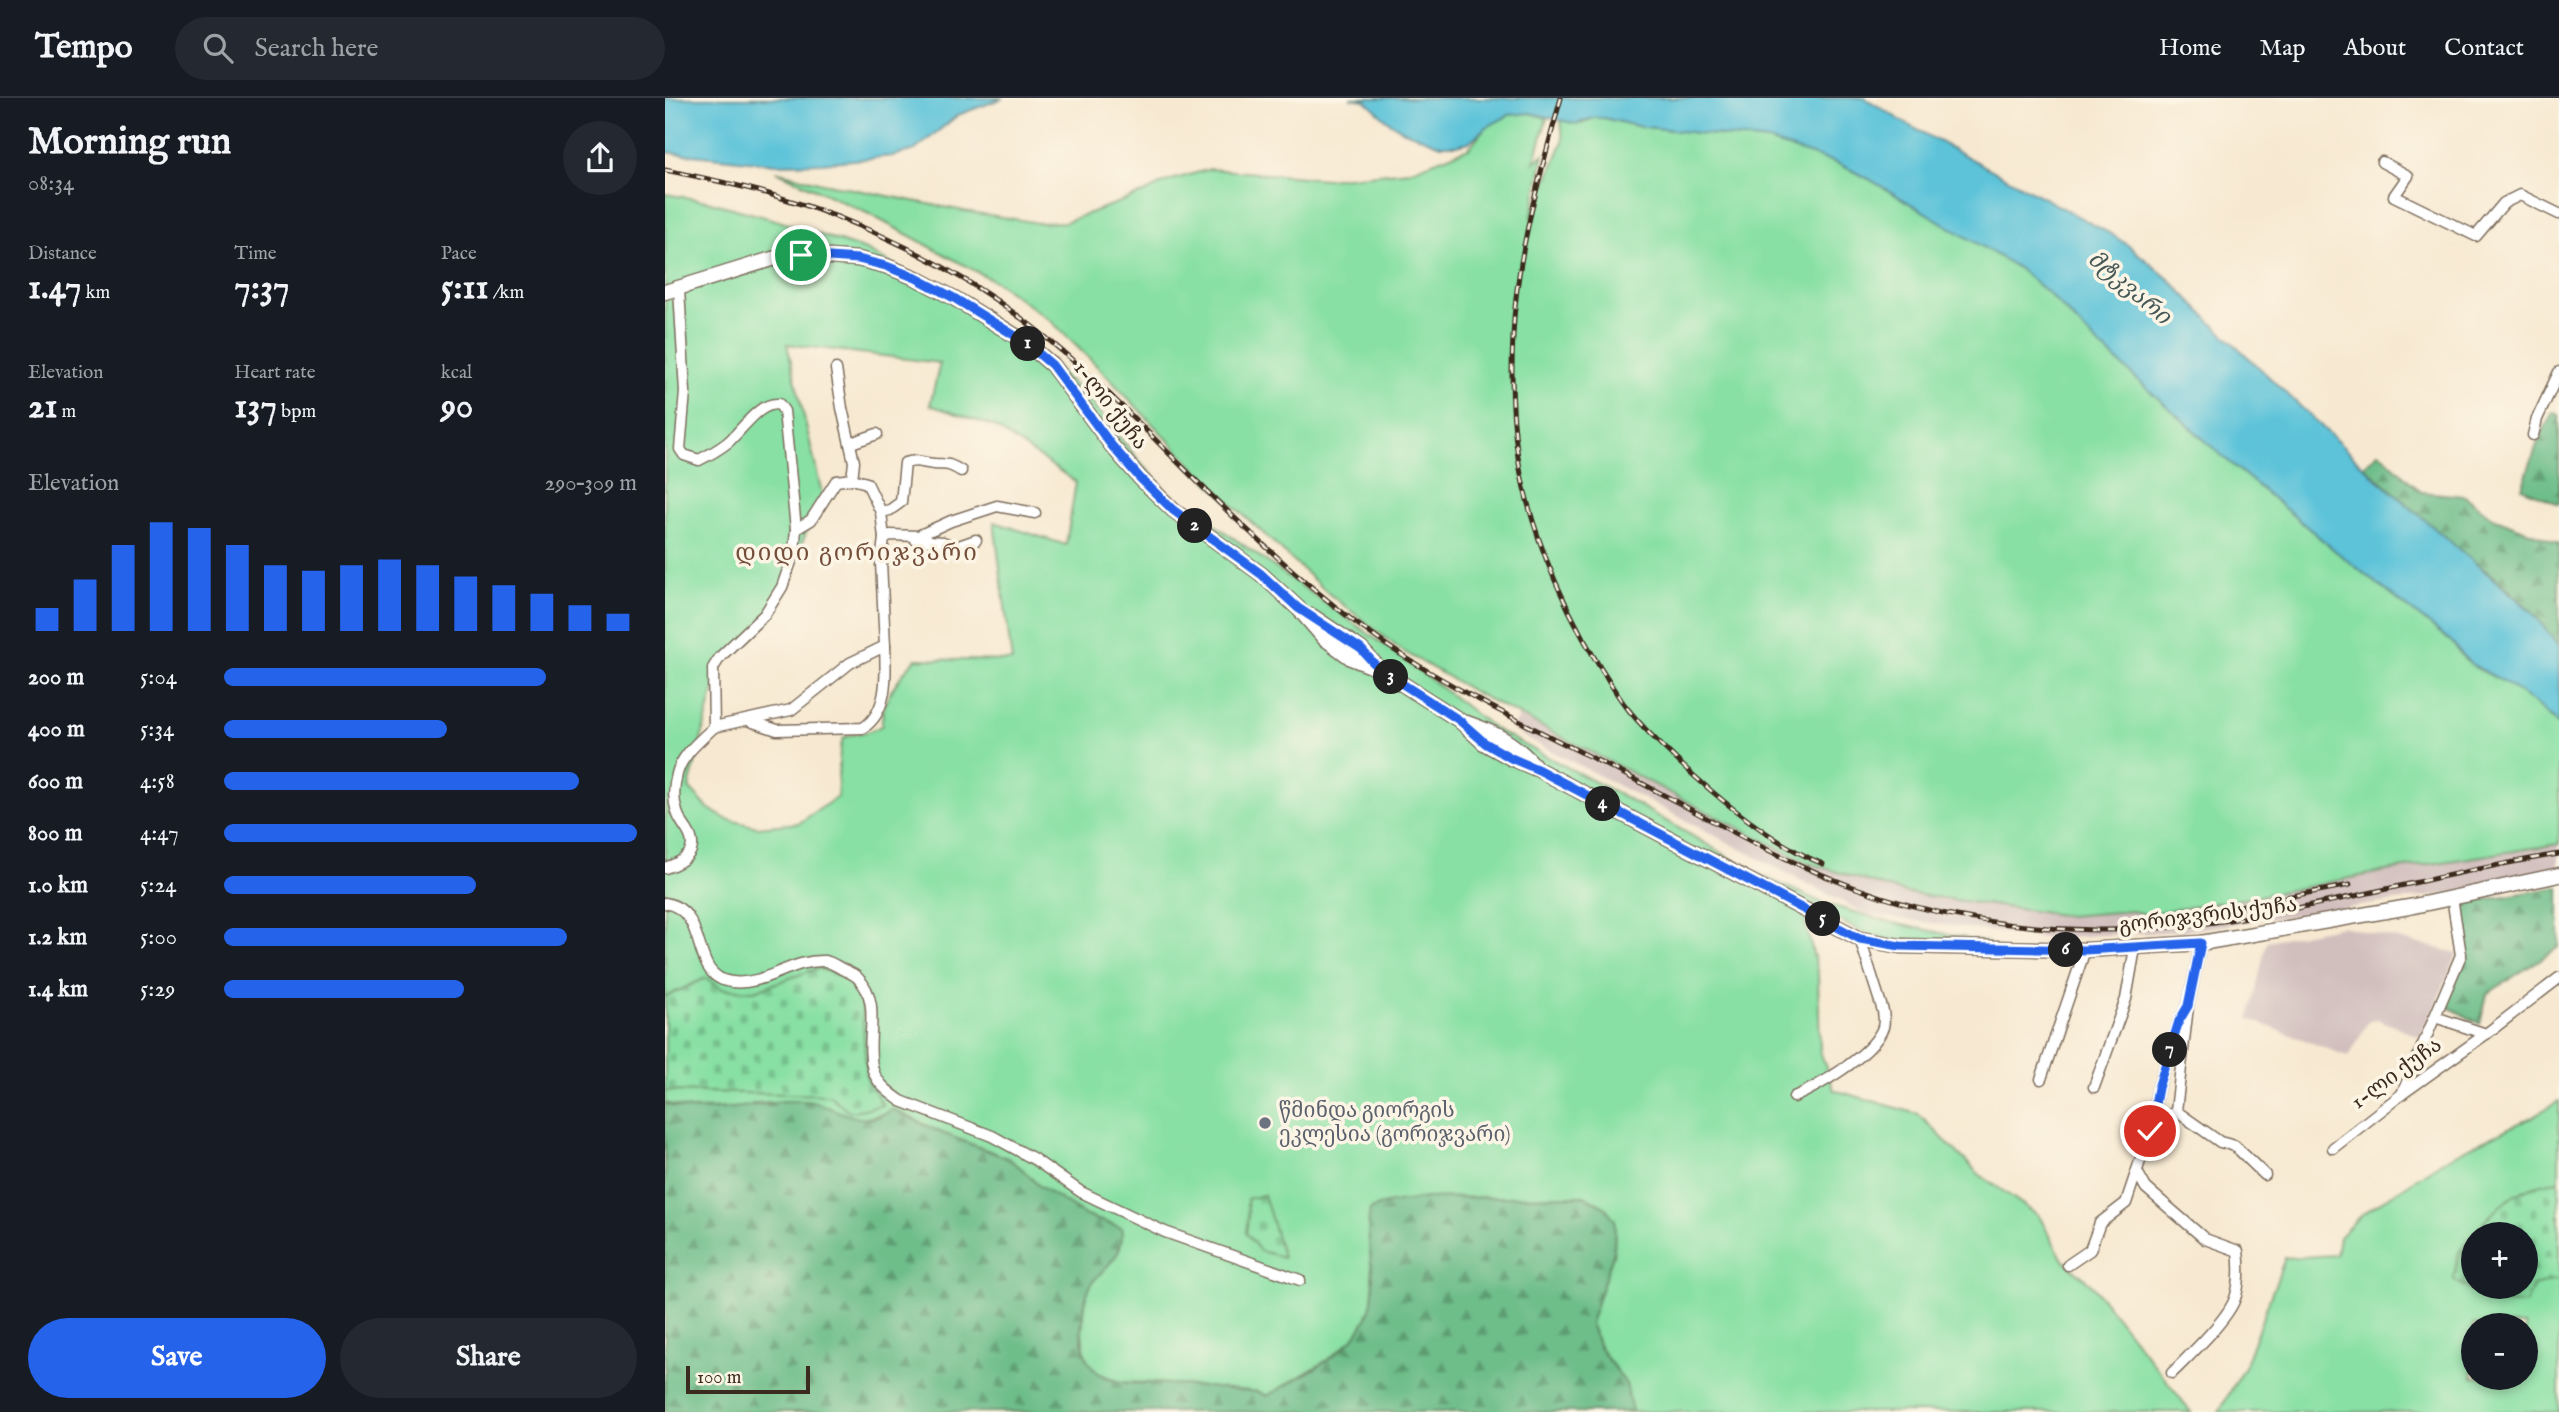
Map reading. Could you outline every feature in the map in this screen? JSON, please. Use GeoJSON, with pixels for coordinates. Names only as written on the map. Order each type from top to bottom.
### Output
{"type":"FeatureCollection","features":[{"type":"Feature","properties":{"kind":"main road","name":"1-ლი ქუჩა"},"geometry":{"type":"LineString","coordinates":[[672,290],[772,259],[801,255],[858,259],[916,278],[992,320],[1025,342],[1052,365],[1112,446],[1173,510],[1261,574],[1298,608],[1361,649],[1379,669],[1459,720],[1485,743],[1672,840]]}},
{"type":"Feature","properties":{"kind":"main road","name":"გორიჯვრის ქუჩა"},"geometry":{"type":"LineString","coordinates":[[1672,840],[1860,939],[1900,946],[2085,950],[2201,943],[2452,898],[2559,875]]}},
{"type":"Feature","properties":{"kind":"street"},"geometry":{"type":"LineString","coordinates":[[2382,162],[2408,176],[2394,196],[2476,236],[2504,203],[2520,195],[2559,214]]}},
{"type":"Feature","properties":{"kind":"street"},"geometry":{"type":"LineString","coordinates":[[672,290],[684,392],[680,439],[684,456],[699,460],[713,453],[763,408],[779,404],[785,411],[796,529],[794,554],[782,587],[765,614],[720,657],[713,668],[714,727]]}},
{"type":"Feature","properties":{"kind":"street"},"geometry":{"type":"LineString","coordinates":[[837,369],[854,462],[852,479]]}},
{"type":"Feature","properties":{"kind":"street"},"geometry":{"type":"LineString","coordinates":[[2533,435],[2537,419],[2559,372]]}},
{"type":"Feature","properties":{"kind":"street"},"geometry":{"type":"LineString","coordinates":[[851,443],[877,434]]}},
{"type":"Feature","properties":{"kind":"street"},"geometry":{"type":"LineString","coordinates":[[881,512],[890,510],[901,502],[905,463],[916,460],[934,464],[948,463],[961,471]]}},
{"type":"Feature","properties":{"kind":"street"},"geometry":{"type":"LineString","coordinates":[[750,721],[776,730],[863,728],[874,721],[883,697],[886,679],[881,562],[887,536],[881,512],[867,483],[852,479],[836,481],[811,520],[796,529]]}},
{"type":"Feature","properties":{"kind":"street"},"geometry":{"type":"LineString","coordinates":[[887,536],[918,536],[951,521],[997,506],[1035,513]]}},
{"type":"Feature","properties":{"kind":"street"},"geometry":{"type":"LineString","coordinates":[[887,536],[925,539],[956,547],[976,540]]}},
{"type":"Feature","properties":{"kind":"street"},"geometry":{"type":"LineString","coordinates":[[665,868],[682,863],[691,852],[692,842],[676,810],[675,791],[677,774],[688,752],[714,727],[790,710],[850,663],[885,646]]}},
{"type":"Feature","properties":{"kind":"street"},"geometry":{"type":"LineString","coordinates":[[2402,1094],[2461,955],[2452,898]]}},
{"type":"Feature","properties":{"kind":"street"},"geometry":{"type":"LineString","coordinates":[[665,903],[685,912],[693,925],[708,969],[718,979],[748,982],[769,978],[810,962],[827,961],[856,975],[870,998],[873,1070],[888,1092],[901,1101],[992,1136],[1034,1159],[1081,1192],[1153,1226],[1300,1280]]}},
{"type":"Feature","properties":{"kind":"street"},"geometry":{"type":"LineString","coordinates":[[1794,1097],[1843,1069],[1881,1033],[1883,1011],[1860,939]]}},
{"type":"Feature","properties":{"kind":"street"},"geometry":{"type":"LineString","coordinates":[[2150,1131],[2176,1111],[2188,1006],[2201,943]]}},
{"type":"Feature","properties":{"kind":"street"},"geometry":{"type":"LineString","coordinates":[[2094,1087],[2126,999],[2135,948]]}},
{"type":"Feature","properties":{"kind":"street"},"geometry":{"type":"LineString","coordinates":[[2041,1079],[2085,950]]}},
{"type":"Feature","properties":{"kind":"street","name":"1-ლი ქუჩა"},"geometry":{"type":"LineString","coordinates":[[2333,1148],[2559,978]]}},
{"type":"Feature","properties":{"kind":"street"},"geometry":{"type":"LineString","coordinates":[[2068,1265],[2090,1250],[2100,1223],[2126,1203],[2150,1131],[2158,1088],[2179,1021],[2188,1006]]}},
{"type":"Feature","properties":{"kind":"street","name":"1-ლი ქუჩა"},"geometry":{"type":"LineString","coordinates":[[2435,1017],[2486,1034]]}},
{"type":"Feature","properties":{"kind":"street"},"geometry":{"type":"LineString","coordinates":[[2176,1111],[2220,1142],[2235,1146],[2265,1175]]}},
{"type":"Feature","properties":{"kind":"street"},"geometry":{"type":"LineString","coordinates":[[2137,1172],[2146,1188],[2205,1239],[2238,1251],[2240,1265],[2234,1301],[2207,1337],[2172,1373]]}},
{"type":"Feature","properties":{"kind":"shaded area"},"geometry":{"type":"Polygon","coordinates":[[[1519,716],[1676,797],[2213,898],[2559,844],[2559,878],[2182,931],[2040,938],[1866,914],[1511,730],[1519,716]]]}},
{"type":"Feature","properties":{"kind":"shaded area"},"geometry":{"type":"Polygon","coordinates":[[[2342,926],[2458,953],[2421,1037],[2377,1019],[2372,1020],[2366,1025],[2349,1057],[2249,1019],[2267,941],[2342,926]]]}},
{"type":"Feature","properties":{"kind":"green space"},"geometry":{"type":"Polygon","coordinates":[[[1530,113],[1547,118],[1534,163],[1544,154],[1531,219],[1563,141],[1561,120],[1581,124],[1593,118],[1604,118],[1637,126],[1768,141],[1837,163],[1869,179],[2018,268],[2220,454],[2338,553],[2452,642],[2465,660],[2506,683],[2533,702],[2559,726],[2559,844],[2386,871],[2249,898],[2146,914],[2132,911],[2068,916],[1906,893],[1805,862],[1478,694],[1401,650],[1328,593],[1210,484],[1052,322],[998,283],[869,214],[776,171],[822,183],[964,211],[1038,223],[1065,222],[1144,193],[1168,181],[1210,169],[1326,179],[1409,171],[1469,148],[1485,128],[1509,115],[1530,113]]]}},
{"type":"Feature","properties":{"kind":"green space"},"geometry":{"type":"Polygon","coordinates":[[[665,194],[707,201],[779,221],[866,250],[1028,340],[1089,400],[1167,491],[1403,658],[1496,730],[1626,798],[1762,876],[1823,903],[1889,922],[1988,943],[1922,943],[1889,939],[1853,927],[1811,904],[1804,916],[1818,975],[1820,1051],[1834,1090],[1918,1114],[1980,1175],[2039,1216],[2063,1260],[2090,1283],[2191,1412],[1632,1412],[1626,1384],[1599,1347],[1590,1323],[1614,1251],[1615,1220],[1584,1196],[1426,1198],[1392,1203],[1370,1253],[1373,1289],[1372,1307],[1367,1322],[1354,1338],[1327,1360],[1267,1396],[1259,1392],[1120,1382],[1096,1372],[1086,1360],[1082,1333],[1090,1285],[1117,1254],[1122,1228],[1086,1216],[1038,1185],[1007,1158],[942,1133],[892,1109],[863,1119],[849,1117],[832,1109],[786,1101],[755,1103],[744,1108],[689,1109],[665,1103],[665,194]],[[787,344],[824,502],[806,533],[770,620],[720,665],[689,788],[708,808],[726,819],[757,827],[799,823],[837,797],[843,738],[882,725],[888,698],[916,659],[1012,661],[994,522],[1066,545],[1076,482],[993,426],[930,405],[940,363],[787,344]]]}},
{"type":"Feature","properties":{"kind":"green space"},"geometry":{"type":"Polygon","coordinates":[[[2553,412],[2559,415],[2559,504],[2522,488],[2539,439],[2553,412]]]}},
{"type":"Feature","properties":{"kind":"green space"},"geometry":{"type":"Polygon","coordinates":[[[2379,452],[2421,492],[2465,496],[2493,518],[2559,543],[2559,647],[2531,611],[2499,581],[2453,545],[2364,466],[2379,452]]]}},
{"type":"Feature","properties":{"kind":"green space"},"geometry":{"type":"Polygon","coordinates":[[[2559,887],[2559,947],[2487,994],[2480,1024],[2445,1005],[2468,954],[2458,904],[2559,887]]]}},
{"type":"Feature","properties":{"kind":"green space"},"geometry":{"type":"Polygon","coordinates":[[[818,968],[844,978],[861,999],[867,1079],[883,1105],[850,1112],[829,1095],[665,1091],[665,997],[706,978],[722,989],[754,991],[818,968]]]}},
{"type":"Feature","properties":{"kind":"green space"},"geometry":{"type":"Polygon","coordinates":[[[786,1101],[813,1102],[862,1118],[882,1115],[892,1109],[942,1133],[1007,1158],[1038,1185],[1086,1216],[1122,1228],[1117,1254],[1088,1291],[1081,1333],[1087,1359],[1094,1369],[1105,1377],[1126,1383],[1162,1383],[1259,1392],[1267,1396],[1320,1366],[1351,1340],[1363,1324],[1371,1306],[1373,1286],[1369,1220],[1370,1210],[1376,1207],[1426,1198],[1584,1196],[1605,1207],[1615,1220],[1614,1251],[1590,1323],[1599,1347],[1626,1384],[1632,1412],[665,1412],[665,1103],[676,1107],[707,1110],[786,1101]]]}},
{"type":"Feature","properties":{"kind":"green space"},"geometry":{"type":"Polygon","coordinates":[[[2559,1101],[2559,1412],[2219,1412],[2244,1367],[2285,1258],[2336,1255],[2339,1237],[2361,1215],[2449,1157],[2559,1101]]]}},
{"type":"Feature","properties":{"kind":"green space"},"geometry":{"type":"Polygon","coordinates":[[[2559,1181],[2559,1279],[2538,1285],[2538,1222],[2485,1222],[2501,1205],[2521,1191],[2559,1181]]]}},
{"type":"Feature","properties":{"kind":"green space"},"geometry":{"type":"Polygon","coordinates":[[[1264,1195],[1283,1257],[1260,1251],[1246,1233],[1247,1199],[1264,1195]]]}},
{"type":"Feature","properties":{"kind":"green space"},"geometry":{"type":"Polygon","coordinates":[[[2461,1250],[2461,1285],[2454,1280],[2461,1250]]]}},
{"type":"Feature","properties":{"kind":"green space"},"geometry":{"type":"Polygon","coordinates":[[[2488,1299],[2528,1299],[2526,1303],[2496,1302],[2488,1299]]]}},
{"type":"Feature","properties":{"kind":"water"},"geometry":{"type":"Polygon","coordinates":[[[665,98],[1003,98],[958,115],[915,150],[893,156],[822,163],[776,164],[665,152],[665,98]]]}},
{"type":"Feature","properties":{"kind":"water","name":"მტკვარი"},"geometry":{"type":"Polygon","coordinates":[[[1350,98],[1865,98],[1910,126],[2111,234],[2170,280],[2376,478],[2531,611],[2559,647],[2559,725],[2506,683],[2469,663],[2452,642],[2338,553],[2220,454],[2018,268],[1869,179],[1837,163],[1768,141],[1637,126],[1604,118],[1593,118],[1577,124],[1530,113],[1509,115],[1485,128],[1469,142],[1441,145],[1402,130],[1365,100],[1350,98]]]}},
{"type":"Feature","properties":{"kind":"railway"},"geometry":{"type":"LineString","coordinates":[[1561,98],[1537,186],[1515,306],[1512,351],[1513,412],[1518,457],[1532,519],[1555,581],[1584,640],[1617,694],[1639,722],[1681,764],[1730,806],[1785,845],[1823,864]]}},
{"type":"Feature","properties":{"kind":"railway"},"geometry":{"type":"LineString","coordinates":[[665,170],[756,190],[839,218],[908,248],[973,285],[1063,352],[1268,549],[1323,597],[1381,641],[1427,671],[1511,717],[1768,850],[1856,888],[1914,906],[2005,924],[2096,930],[2155,928],[2271,913],[2559,854]]}},
{"type":"Feature","properties":{"kind":"railway"},"geometry":{"type":"LineString","coordinates":[[2202,913],[2350,885]]}},
{"type":"Feature","properties":{"kind":"place","name":"წმინდა გიორგის ეკლესია (გორიჯვარი)"},"geometry":{"type":"Point","coordinates":[1265,1123]}},
{"type":"Feature","properties":{"kind":"district","name":"დიდი გორიჯვარი"},"geometry":{"type":"Point","coordinates":[857,553]}},
{"type":"Feature","properties":{"kind":"route"},"geometry":{"type":"LineString","coordinates":[[801,255],[858,259],[886,266],[916,278],[992,320],[1025,342],[1052,365],[1112,446],[1173,510],[1261,574],[1298,608],[1361,649],[1379,669],[1459,720],[1485,743],[1511,758],[1539,770],[1860,939],[1900,946],[2085,950],[2201,943],[2188,1006],[2179,1021],[2158,1088],[2150,1131]]}}]}
